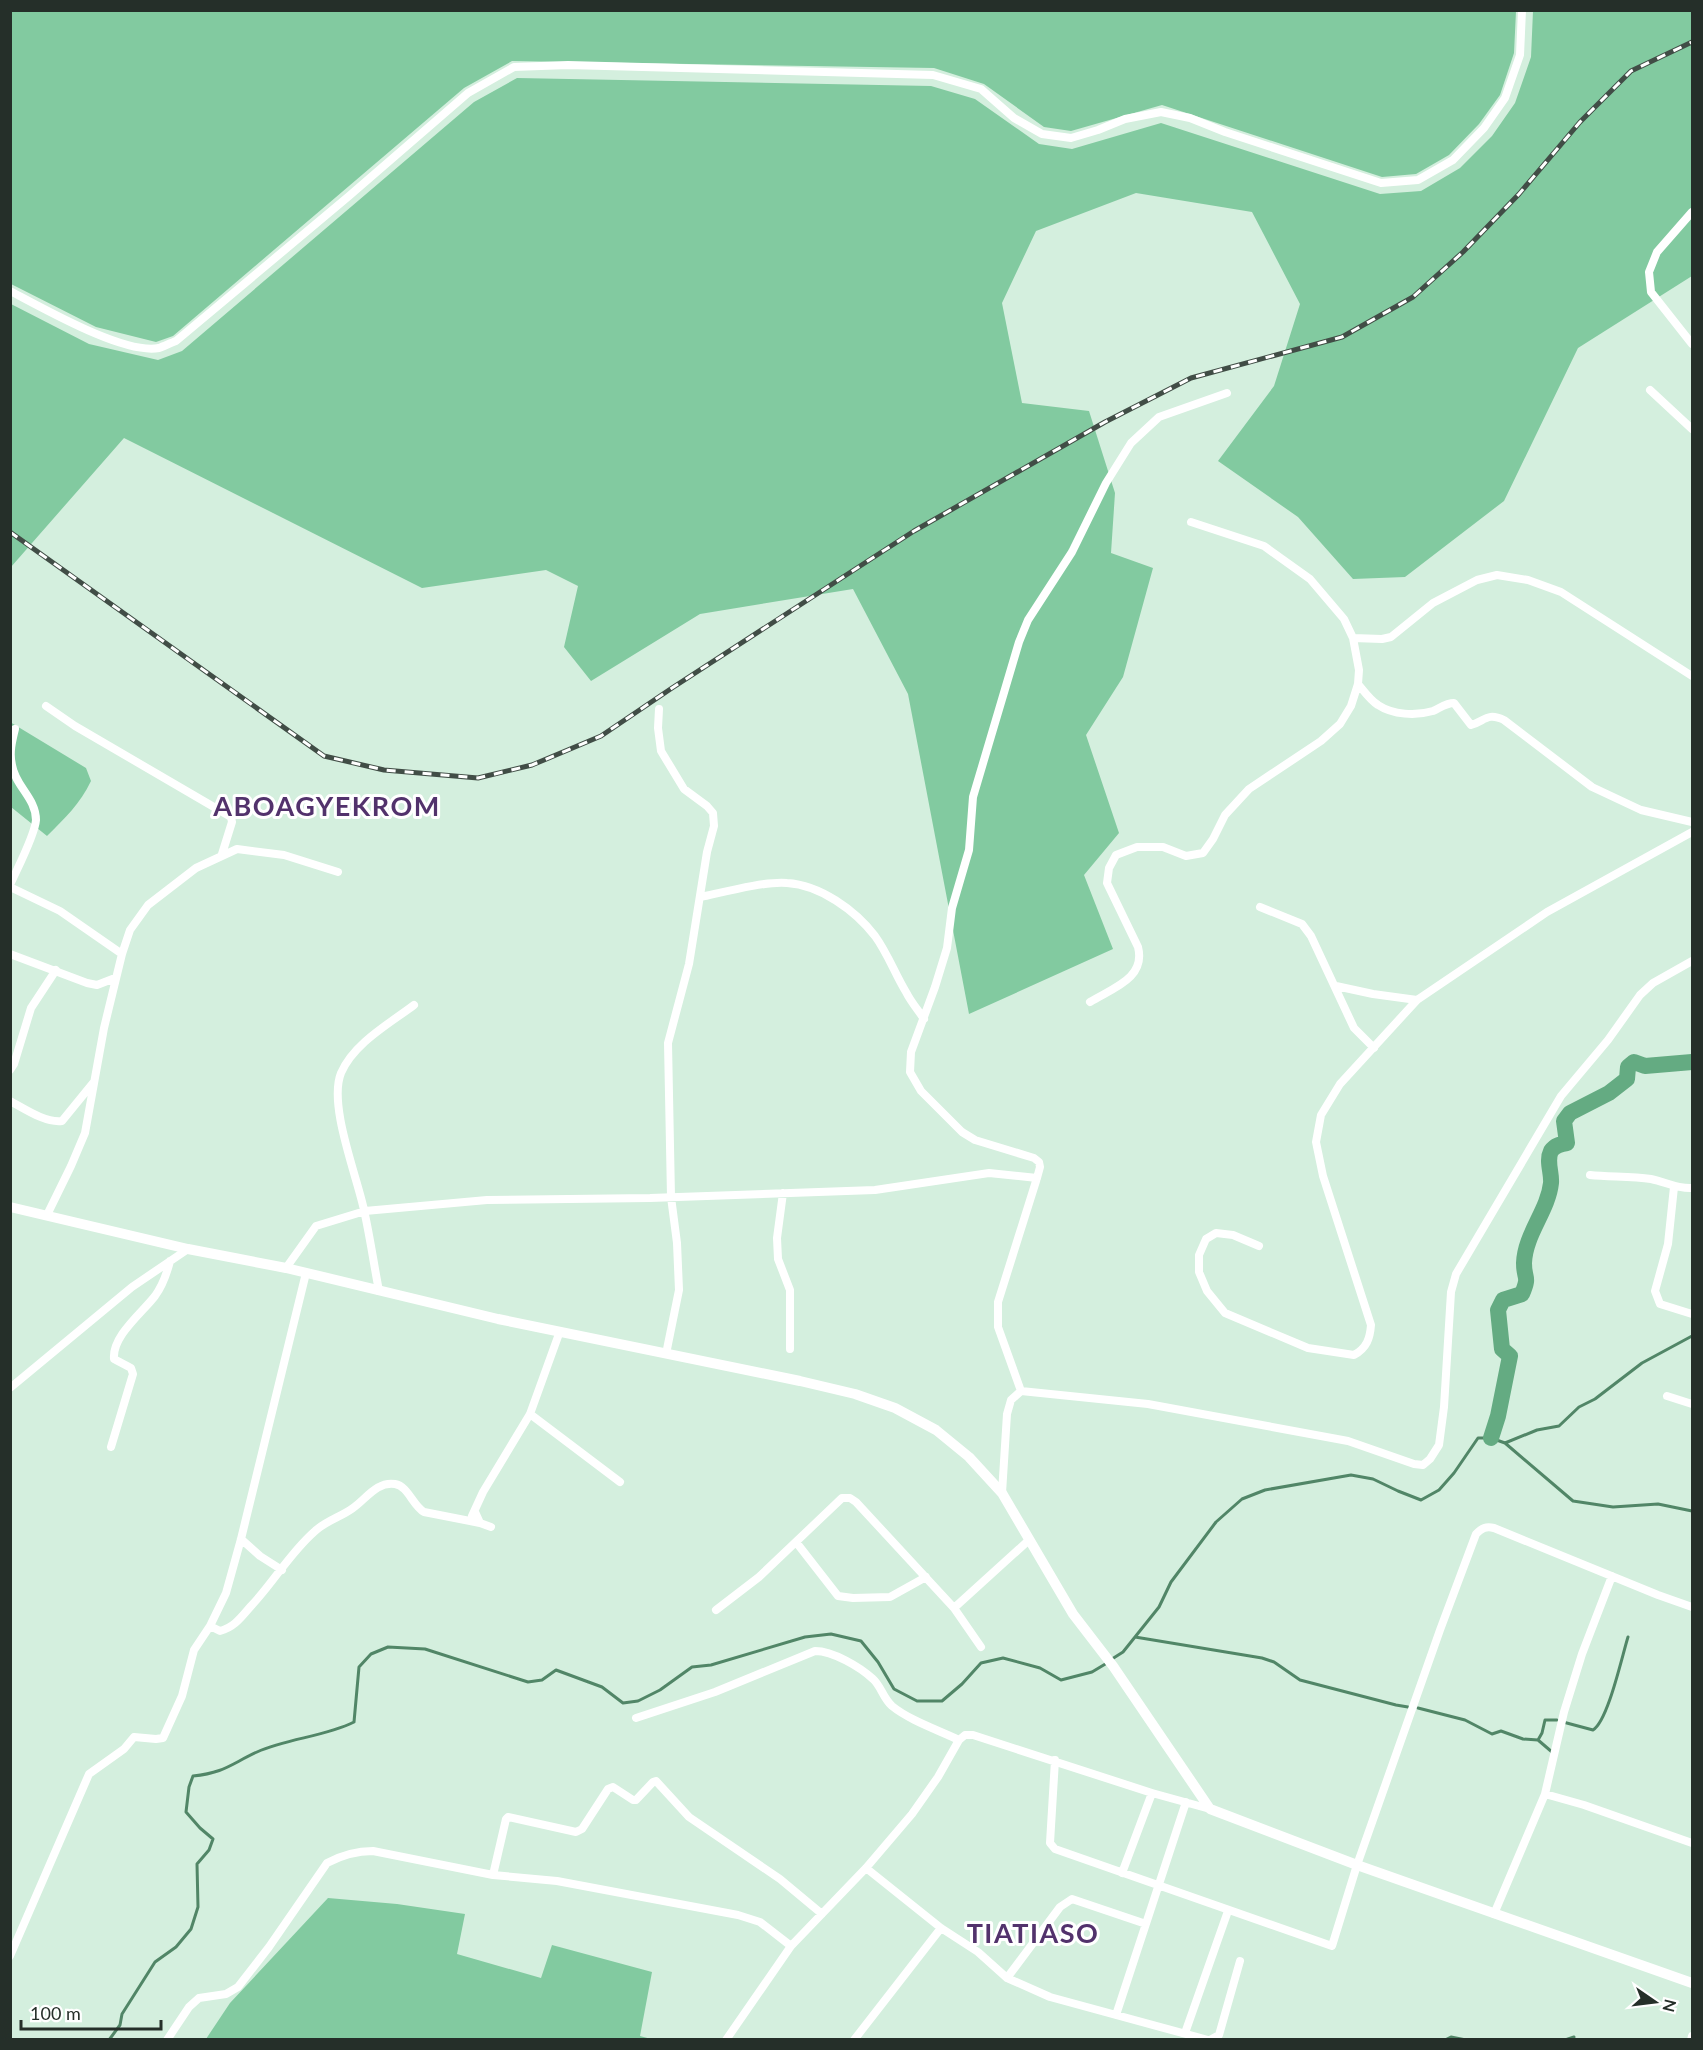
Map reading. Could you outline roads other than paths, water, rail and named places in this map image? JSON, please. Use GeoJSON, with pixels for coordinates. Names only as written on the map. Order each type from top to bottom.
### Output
{"type":"FeatureCollection","features":[{"type":"Feature","properties":{"kind":"street"},"geometry":{"type":"LineString","coordinates":[[10,291],[94,333],[130,345],[157,348],[176,341],[468,93],[514,67],[568,65],[933,75],[981,89],[1014,118],[1042,134],[1071,138],[1125,119],[1161,112],[1190,118],[1225,132],[1381,183],[1418,180],[1453,160],[1484,129],[1505,98],[1520,55],[1522,10]]}},
{"type":"Feature","properties":{"kind":"street"},"geometry":{"type":"LineString","coordinates":[[1692,212],[1657,252],[1648,272],[1651,292],[1692,344]]}},
{"type":"Feature","properties":{"kind":"street"},"geometry":{"type":"LineString","coordinates":[[1650,390],[1692,429]]}},
{"type":"Feature","properties":{"kind":"street"},"geometry":{"type":"LineString","coordinates":[[1021,1391],[998,1327],[998,1302],[1037,1178],[1039,1162],[1034,1158],[975,1140],[962,1132],[921,1091],[910,1072],[911,1052],[947,948],[952,908],[969,850],[973,798],[1018,642],[1028,620],[1072,552],[1106,483],[1131,443],[1159,417],[1227,393]]}},
{"type":"Feature","properties":{"kind":"street"},"geometry":{"type":"LineString","coordinates":[[1090,1002],[1130,978],[1138,970],[1141,958],[1138,947],[1107,883],[1109,868],[1116,855],[1137,847],[1163,847],[1186,856],[1203,853],[1226,815],[1250,789],[1320,741],[1340,724],[1351,706],[1358,684],[1359,670],[1353,638],[1344,619],[1311,579],[1264,546],[1191,522]]}},
{"type":"Feature","properties":{"kind":"street"},"geometry":{"type":"LineString","coordinates":[[1353,638],[1391,637],[1433,603],[1477,580],[1497,575],[1528,580],[1561,592],[1692,676]]}},
{"type":"Feature","properties":{"kind":"street"},"geometry":{"type":"LineString","coordinates":[[1358,684],[1376,704],[1392,712],[1410,714],[1432,711],[1455,703],[1471,725],[1488,716],[1496,716],[1592,787],[1641,810],[1692,822]]}},
{"type":"Feature","properties":{"kind":"street"},"geometry":{"type":"LineString","coordinates":[[45,706],[75,726],[231,817],[232,822],[222,854]]}},
{"type":"Feature","properties":{"kind":"street"},"geometry":{"type":"LineString","coordinates":[[659,709],[658,728],[662,751],[684,789],[713,813],[714,826],[707,852],[689,964],[668,1043],[671,1197],[677,1243],[679,1290],[666,1354]]}},
{"type":"Feature","properties":{"kind":"street"},"geometry":{"type":"LineString","coordinates":[[15,729],[11,749],[12,767],[20,785],[30,798],[36,821],[10,886],[60,911],[122,954]]}},
{"type":"Feature","properties":{"kind":"street"},"geometry":{"type":"LineString","coordinates":[[1259,1246],[1233,1235],[1216,1233],[1206,1239],[1198,1255],[1199,1272],[1208,1291],[1225,1313],[1308,1348],[1354,1354],[1361,1351],[1370,1339],[1371,1325],[1323,1176],[1316,1142],[1322,1115],[1340,1083],[1417,1000],[1547,912],[1692,832]]}},
{"type":"Feature","properties":{"kind":"street"},"geometry":{"type":"LineString","coordinates":[[47,1215],[85,1133],[115,978],[130,930],[148,905],[196,868],[237,849],[284,855],[338,872]]}},
{"type":"Feature","properties":{"kind":"street"},"geometry":{"type":"LineString","coordinates":[[701,897],[787,883],[825,894],[840,904],[874,935],[886,953],[906,994],[924,1019]]}},
{"type":"Feature","properties":{"kind":"street"},"geometry":{"type":"LineString","coordinates":[[1260,907],[1302,924],[1311,936],[1336,986],[1354,1028],[1374,1048]]}},
{"type":"Feature","properties":{"kind":"street"},"geometry":{"type":"LineString","coordinates":[[10,954],[98,985],[115,978]]}},
{"type":"Feature","properties":{"kind":"street"},"geometry":{"type":"LineString","coordinates":[[1002,1493],[1007,1414],[1011,1400],[1021,1391],[1148,1404],[1348,1441],[1414,1464],[1424,1465],[1439,1445],[1444,1407],[1451,1292],[1456,1274],[1561,1096],[1608,1040],[1640,996],[1653,983],[1692,961]]}},
{"type":"Feature","properties":{"kind":"street"},"geometry":{"type":"LineString","coordinates":[[10,1070],[14,1064],[31,1008],[56,970]]}},
{"type":"Feature","properties":{"kind":"street"},"geometry":{"type":"LineString","coordinates":[[1336,986],[1417,1000]]}},
{"type":"Feature","properties":{"kind":"street"},"geometry":{"type":"LineString","coordinates":[[379,1292],[359,1189],[348,1156],[338,1085],[341,1072],[351,1056],[375,1034],[414,1005]]}},
{"type":"Feature","properties":{"kind":"street"},"geometry":{"type":"LineString","coordinates":[[10,1101],[56,1122],[62,1121],[95,1080]]}},
{"type":"Feature","properties":{"kind":"street"},"geometry":{"type":"LineString","coordinates":[[286,1268],[316,1226],[364,1211],[487,1200],[875,1190],[989,1173],[1037,1178]]}},
{"type":"Feature","properties":{"kind":"street"},"geometry":{"type":"LineString","coordinates":[[1590,1175],[1650,1179],[1666,1182],[1674,1187],[1692,1188]]}},
{"type":"Feature","properties":{"kind":"street"},"geometry":{"type":"LineString","coordinates":[[1674,1187],[1668,1244],[1655,1291],[1660,1304],[1692,1314]]}},
{"type":"Feature","properties":{"kind":"street"},"geometry":{"type":"LineString","coordinates":[[783,1193],[777,1238],[778,1259],[790,1290],[790,1349]]}},
{"type":"Feature","properties":{"kind":"street"},"geometry":{"type":"LineString","coordinates":[[14,1210],[47,1215],[188,1249],[286,1268],[379,1292],[800,1381],[855,1394],[895,1408],[936,1430],[969,1456],[1002,1493],[1073,1614],[1113,1666],[1210,1809]]}},
{"type":"Feature","properties":{"kind":"street"},"geometry":{"type":"LineString","coordinates":[[10,1388],[132,1287],[188,1249]]}},
{"type":"Feature","properties":{"kind":"street"},"geometry":{"type":"LineString","coordinates":[[111,1447],[133,1374],[130,1368],[114,1359],[114,1353],[137,1314],[163,1284],[170,1261]]}},
{"type":"Feature","properties":{"kind":"street"},"geometry":{"type":"LineString","coordinates":[[10,1956],[89,1774],[124,1749],[134,1737],[163,1738],[182,1696],[194,1650],[210,1626],[226,1593],[306,1273]]}},
{"type":"Feature","properties":{"kind":"street"},"geometry":{"type":"LineString","coordinates":[[469,1521],[483,1492],[530,1414],[560,1331]]}},
{"type":"Feature","properties":{"kind":"street"},"geometry":{"type":"LineString","coordinates":[[1667,1396],[1692,1404]]}},
{"type":"Feature","properties":{"kind":"street"},"geometry":{"type":"LineString","coordinates":[[530,1414],[620,1482]]}},
{"type":"Feature","properties":{"kind":"street"},"geometry":{"type":"LineString","coordinates":[[210,1626],[220,1631],[232,1626],[261,1598],[313,1532],[354,1508],[364,1497],[380,1486],[393,1483],[399,1485],[418,1509],[424,1512],[491,1527]]}},
{"type":"Feature","properties":{"kind":"street"},"geometry":{"type":"LineString","coordinates":[[716,1610],[759,1577],[842,1498],[850,1498],[954,1608],[981,1647]]}},
{"type":"Feature","properties":{"kind":"street"},"geometry":{"type":"LineString","coordinates":[[475,1512],[480,1523]]}},
{"type":"Feature","properties":{"kind":"street"},"geometry":{"type":"LineString","coordinates":[[1054,1760],[1050,1843],[1055,1850],[1332,1946],[1357,1865],[1476,1534],[1487,1526],[1494,1528],[1692,1607]]}},
{"type":"Feature","properties":{"kind":"street"},"geometry":{"type":"LineString","coordinates":[[241,1539],[260,1556],[282,1570]]}},
{"type":"Feature","properties":{"kind":"street"},"geometry":{"type":"LineString","coordinates":[[954,1608],[1029,1540]]}},
{"type":"Feature","properties":{"kind":"street"},"geometry":{"type":"LineString","coordinates":[[796,1542],[838,1596],[846,1598],[890,1597],[926,1577]]}},
{"type":"Feature","properties":{"kind":"street"},"geometry":{"type":"LineString","coordinates":[[1494,1914],[1545,1794],[1564,1712],[1582,1654],[1612,1576]]}},
{"type":"Feature","properties":{"kind":"street"},"geometry":{"type":"LineString","coordinates":[[636,1718],[715,1692],[815,1651],[825,1651],[874,1679],[892,1706],[959,1740]]}},
{"type":"Feature","properties":{"kind":"street"},"geometry":{"type":"LineString","coordinates":[[726,2040],[791,1946],[866,1868],[912,1814],[938,1777],[959,1740],[965,1735],[973,1735],[1152,1793],[1210,1809],[1357,1865],[1692,1983]]}},
{"type":"Feature","properties":{"kind":"street"},"geometry":{"type":"LineString","coordinates":[[493,1875],[508,1817],[576,1832],[582,1828],[608,1789],[617,1788],[636,1800],[656,1781],[689,1817],[780,1880],[822,1914]]}},
{"type":"Feature","properties":{"kind":"street"},"geometry":{"type":"LineString","coordinates":[[1122,1873],[1152,1793]]}},
{"type":"Feature","properties":{"kind":"street"},"geometry":{"type":"LineString","coordinates":[[1545,1794],[1692,1842]]}},
{"type":"Feature","properties":{"kind":"street"},"geometry":{"type":"LineString","coordinates":[[1116,2015],[1186,1802]]}},
{"type":"Feature","properties":{"kind":"street"},"geometry":{"type":"LineString","coordinates":[[167,2040],[189,2007],[199,1998],[226,1994],[238,1987],[269,1947],[327,1863],[354,1852],[373,1851],[493,1875],[557,1881],[738,1915],[760,1922],[791,1946]]}},
{"type":"Feature","properties":{"kind":"street"},"geometry":{"type":"LineString","coordinates":[[866,1868],[941,1928],[978,1952],[1007,1978],[1050,1997],[1209,2040],[1218,2035],[1221,2028],[1240,1961]]}},
{"type":"Feature","properties":{"kind":"street"},"geometry":{"type":"LineString","coordinates":[[1007,1978],[1060,1907],[1072,1899],[1146,1924]]}},
{"type":"Feature","properties":{"kind":"street"},"geometry":{"type":"LineString","coordinates":[[1185,2033],[1228,1911]]}},
{"type":"Feature","properties":{"kind":"street"},"geometry":{"type":"LineString","coordinates":[[854,2040],[941,1928]]}},
{"type":"Feature","properties":{"kind":"waterway"},"geometry":{"type":"LineString","coordinates":[[1491,1438],[1498,1416],[1510,1356],[1502,1349],[1498,1310],[1503,1300],[1522,1294],[1526,1280],[1525,1252],[1549,1193],[1551,1151],[1554,1147],[1567,1143],[1564,1121],[1570,1113],[1609,1093],[1627,1079],[1628,1067],[1634,1062],[1645,1066],[1692,1062]]}},
{"type":"Feature","properties":{"kind":"waterway"},"geometry":{"type":"LineString","coordinates":[[1505,1443],[1537,1430],[1559,1426],[1579,1407],[1595,1399],[1642,1363],[1692,1336]]}},
{"type":"Feature","properties":{"kind":"waterway"},"geometry":{"type":"LineString","coordinates":[[1112,1659],[1123,1652],[1159,1607],[1171,1582],[1216,1522],[1242,1499],[1265,1490],[1351,1475],[1373,1479],[1421,1500],[1439,1490],[1454,1473],[1478,1438],[1491,1438],[1505,1443],[1573,1501],[1613,1507],[1658,1504],[1692,1511]]}},
{"type":"Feature","properties":{"kind":"waterway"},"geometry":{"type":"LineString","coordinates":[[109,2040],[120,2025],[122,2014],[155,1962],[176,1947],[191,1929],[198,1907],[197,1864],[209,1850],[213,1839],[186,1812],[189,1787],[193,1776],[220,1770],[269,1747],[331,1731],[354,1722],[359,1667],[371,1654],[388,1647],[425,1649],[528,1682],[542,1680],[556,1670],[602,1687],[623,1703],[638,1701],[660,1690],[692,1667],[711,1665],[805,1637],[831,1634],[861,1641],[878,1662],[894,1689],[917,1701],[942,1701],[981,1663],[1003,1658],[1040,1668],[1061,1680],[1092,1672],[1107,1663]]}},
{"type":"Feature","properties":{"kind":"waterway"},"geometry":{"type":"LineString","coordinates":[[1135,1637],[1262,1658],[1274,1662],[1300,1680],[1408,1707]]}},
{"type":"Feature","properties":{"kind":"waterway"},"geometry":{"type":"LineString","coordinates":[[1563,1722],[1593,1730],[1599,1724],[1609,1702],[1628,1637]]}},
{"type":"Feature","properties":{"kind":"waterway"},"geometry":{"type":"LineString","coordinates":[[1418,1708],[1465,1720],[1492,1734],[1501,1731],[1523,1739],[1538,1740],[1552,1752]]}},
{"type":"Feature","properties":{"kind":"waterway"},"geometry":{"type":"LineString","coordinates":[[1538,1740],[1545,1720],[1557,1720]]}},
{"type":"Feature","properties":{"kind":"waterway"},"geometry":{"type":"LineString","coordinates":[[1445,2040],[1451,2037],[1466,2040]]}},
{"type":"Feature","properties":{"kind":"waterway"},"geometry":{"type":"LineString","coordinates":[[1565,2040],[1574,2037]]}},
{"type":"Feature","properties":{"kind":"railway"},"geometry":{"type":"LineString","coordinates":[[10,532],[324,756],[384,770],[478,778],[532,765],[601,736],[914,531],[1105,422],[1191,378],[1342,337],[1413,297],[1463,252],[1519,194],[1580,122],[1631,71],[1692,42]]}},
{"type":"Feature","properties":{"kind":"district","name":"ABOAGYEKROM"},"geometry":{"type":"Point","coordinates":[327,807]}},
{"type":"Feature","properties":{"kind":"district","name":"TIATIASO"},"geometry":{"type":"Point","coordinates":[1033,1934]}}]}
